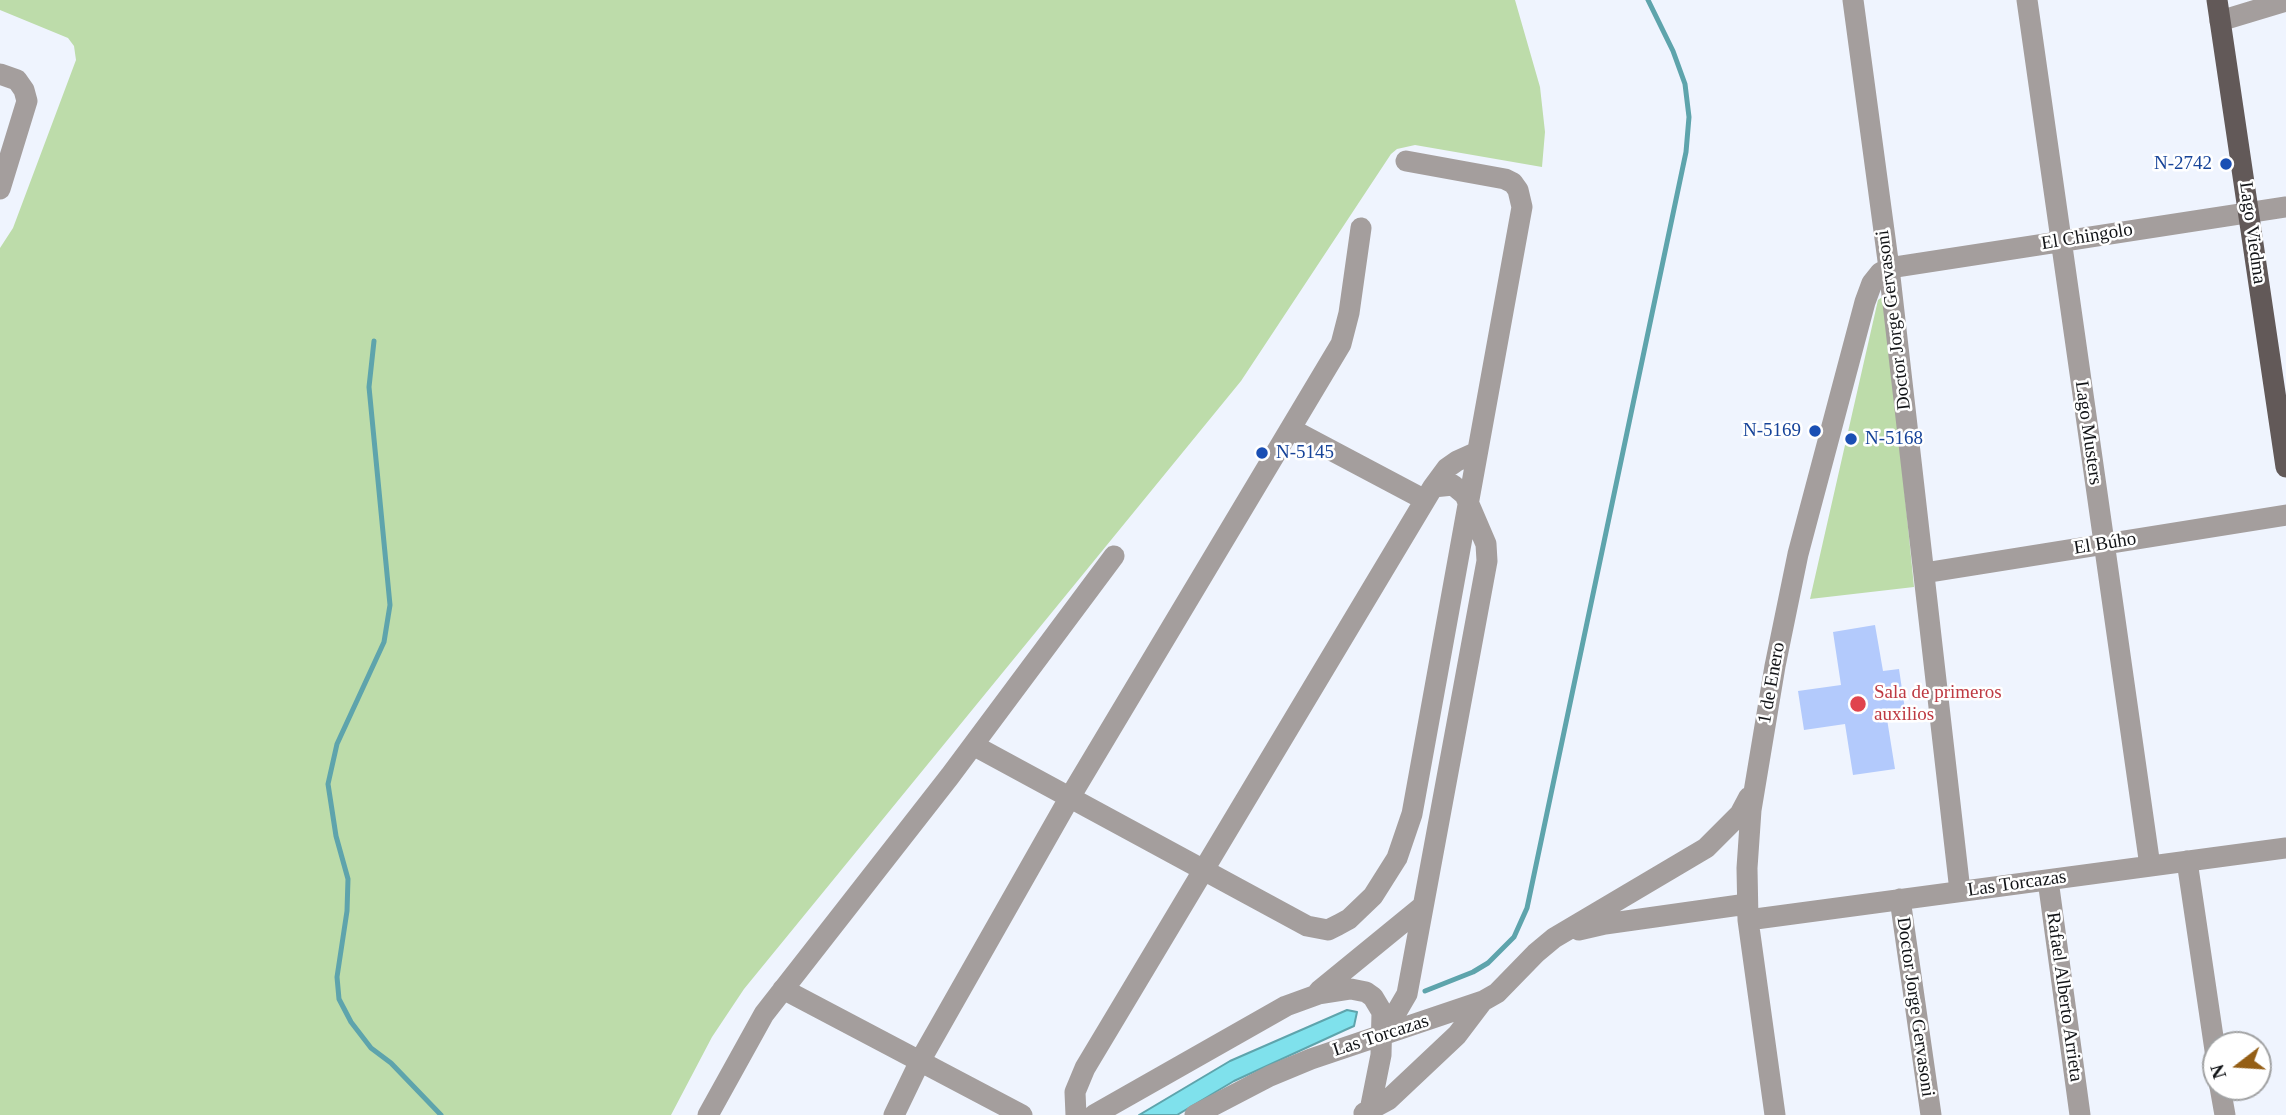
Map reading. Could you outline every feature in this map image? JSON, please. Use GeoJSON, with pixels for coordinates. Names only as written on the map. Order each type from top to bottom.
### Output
{"type":"FeatureCollection","features":[{"type":"Feature","properties":{"kind":"main road","name":"Lago Viedma"},"geometry":{"type":"LineString","coordinates":[[2219,10],[2286,467]]}},
{"type":"Feature","properties":{"kind":"street","name":"Doctor Jorge Gervasoni"},"geometry":{"type":"LineString","coordinates":[[1853,0],[1889,268],[1960,891]]}},
{"type":"Feature","properties":{"kind":"street","name":"Lago Musters"},"geometry":{"type":"LineString","coordinates":[[2027,0],[2150,866]]}},
{"type":"Feature","properties":{"kind":"street"},"geometry":{"type":"LineString","coordinates":[[2219,10],[2286,1]]}},
{"type":"Feature","properties":{"kind":"street"},"geometry":{"type":"LineString","coordinates":[[0,74],[17,80],[27,101],[0,189]]}},
{"type":"Feature","properties":{"kind":"street"},"geometry":{"type":"LineString","coordinates":[[974,746],[1317,930],[1328,930],[1349,919],[1373,896],[1398,858],[1412,814],[1522,207],[1513,183],[1505,179],[1406,161]]}},
{"type":"Feature","properties":{"kind":"street","name":"El Chingolo"},"geometry":{"type":"LineString","coordinates":[[1889,268],[2286,207]]}},
{"type":"Feature","properties":{"kind":"street"},"geometry":{"type":"LineString","coordinates":[[894,1115],[920,1061],[1070,797],[1341,344],[1349,313],[1361,228]]}},
{"type":"Feature","properties":{"kind":"street","name":"1 de Enero"},"geometry":{"type":"LineString","coordinates":[[1775,1115],[1747,912],[1747,849],[1754,789],[1798,554],[1868,292],[1880,273],[1889,268]]}},
{"type":"Feature","properties":{"kind":"street"},"geometry":{"type":"LineString","coordinates":[[1291,429],[1429,493],[1454,485],[1469,501],[1486,544],[1488,561],[1407,994],[1382,1035]]}},
{"type":"Feature","properties":{"kind":"street"},"geometry":{"type":"LineString","coordinates":[[1076,1115],[1075,1092],[1085,1068],[1429,493],[1447,468],[1477,452]]}},
{"type":"Feature","properties":{"kind":"street","name":"El Búho"},"geometry":{"type":"LineString","coordinates":[[1924,573],[2286,515]]}},
{"type":"Feature","properties":{"kind":"street"},"geometry":{"type":"LineString","coordinates":[[708,1115],[757,1026],[783,989],[974,746],[1114,556]]}},
{"type":"Feature","properties":{"kind":"street","name":"Las Torcazas"},"geometry":{"type":"LineString","coordinates":[[1195,1115],[1269,1076],[1311,1059],[1483,1001],[1497,993],[1554,938],[1706,848],[1740,814],[1754,789]]}},
{"type":"Feature","properties":{"kind":"street","name":"Las Torcazas"},"geometry":{"type":"LineString","coordinates":[[1554,938],[1605,924],[1900,899],[2286,848]]}},
{"type":"Feature","properties":{"kind":"street"},"geometry":{"type":"LineString","coordinates":[[2187,861],[2212,1031]]}},
{"type":"Feature","properties":{"kind":"street","name":"Rafael Alberto Arrieta"},"geometry":{"type":"LineString","coordinates":[[2048,880],[2080,1115]]}},
{"type":"Feature","properties":{"kind":"street","name":"Doctor Jorge Gervasoni"},"geometry":{"type":"LineString","coordinates":[[1900,899],[1931,1115]]}},
{"type":"Feature","properties":{"kind":"street"},"geometry":{"type":"LineString","coordinates":[[1313,996],[1423,906]]}},
{"type":"Feature","properties":{"kind":"street"},"geometry":{"type":"LineString","coordinates":[[783,989],[1021,1115]]}},
{"type":"Feature","properties":{"kind":"street"},"geometry":{"type":"LineString","coordinates":[[1094,1115],[1268,1015],[1313,996],[1342,989],[1366,992],[1373,997],[1381,1012],[1382,1035],[1377,1079],[1366,1114]]}},
{"type":"Feature","properties":{"kind":"street"},"geometry":{"type":"LineString","coordinates":[[1366,1114],[1388,1100],[1457,1035],[1483,1001]]}},
{"type":"Feature","properties":{"kind":"green space"},"geometry":{"type":"Polygon","coordinates":[[[0,0],[1515,0],[1540,87],[1545,132],[1542,167],[1415,145],[1397,149],[1391,154],[1241,381],[744,989],[712,1037],[671,1115],[0,1115],[0,248],[13,228],[76,60],[74,46],[68,38],[0,10],[0,0]]]}},
{"type":"Feature","properties":{"kind":"green space"},"geometry":{"type":"Polygon","coordinates":[[[1885,295],[1914,587],[1810,599],[1878,300],[1885,295]]]}},
{"type":"Feature","properties":{"kind":"water"},"geometry":{"type":"Polygon","coordinates":[[[1347,1010],[1357,1012],[1354,1026],[1234,1081],[1177,1115],[1139,1115],[1230,1061],[1347,1010]]]}},
{"type":"Feature","properties":{"kind":"building"},"geometry":{"type":"Polygon","coordinates":[[[1875,625],[1883,671],[1899,669],[1906,716],[1887,719],[1895,769],[1853,775],[1845,724],[1804,730],[1798,691],[1841,685],[1833,632],[1875,625]]]}},
{"type":"Feature","properties":{"kind":"waterway"},"geometry":{"type":"LineString","coordinates":[[1425,991],[1473,972],[1488,963],[1514,937],[1527,908],[1686,152],[1689,117],[1685,84],[1673,51],[1648,0]]}},
{"type":"Feature","properties":{"kind":"waterway"},"geometry":{"type":"LineString","coordinates":[[374,341],[369,387],[390,605],[384,642],[337,744],[328,784],[336,836],[348,879],[347,911],[337,977],[339,999],[351,1022],[371,1048],[391,1063],[441,1115]]}},
{"type":"Feature","properties":{"kind":"place","name":"N-2742"},"geometry":{"type":"Point","coordinates":[2226,164]}},
{"type":"Feature","properties":{"kind":"place","name":"N-5169"},"geometry":{"type":"Point","coordinates":[1815,431]}},
{"type":"Feature","properties":{"kind":"place","name":"N-5168"},"geometry":{"type":"Point","coordinates":[1851,439]}},
{"type":"Feature","properties":{"kind":"place","name":"N-5145"},"geometry":{"type":"Point","coordinates":[1262,453]}},
{"type":"Feature","properties":{"kind":"place","name":"Sala de primeros auxilios"},"geometry":{"type":"Point","coordinates":[1858,704]}}]}
